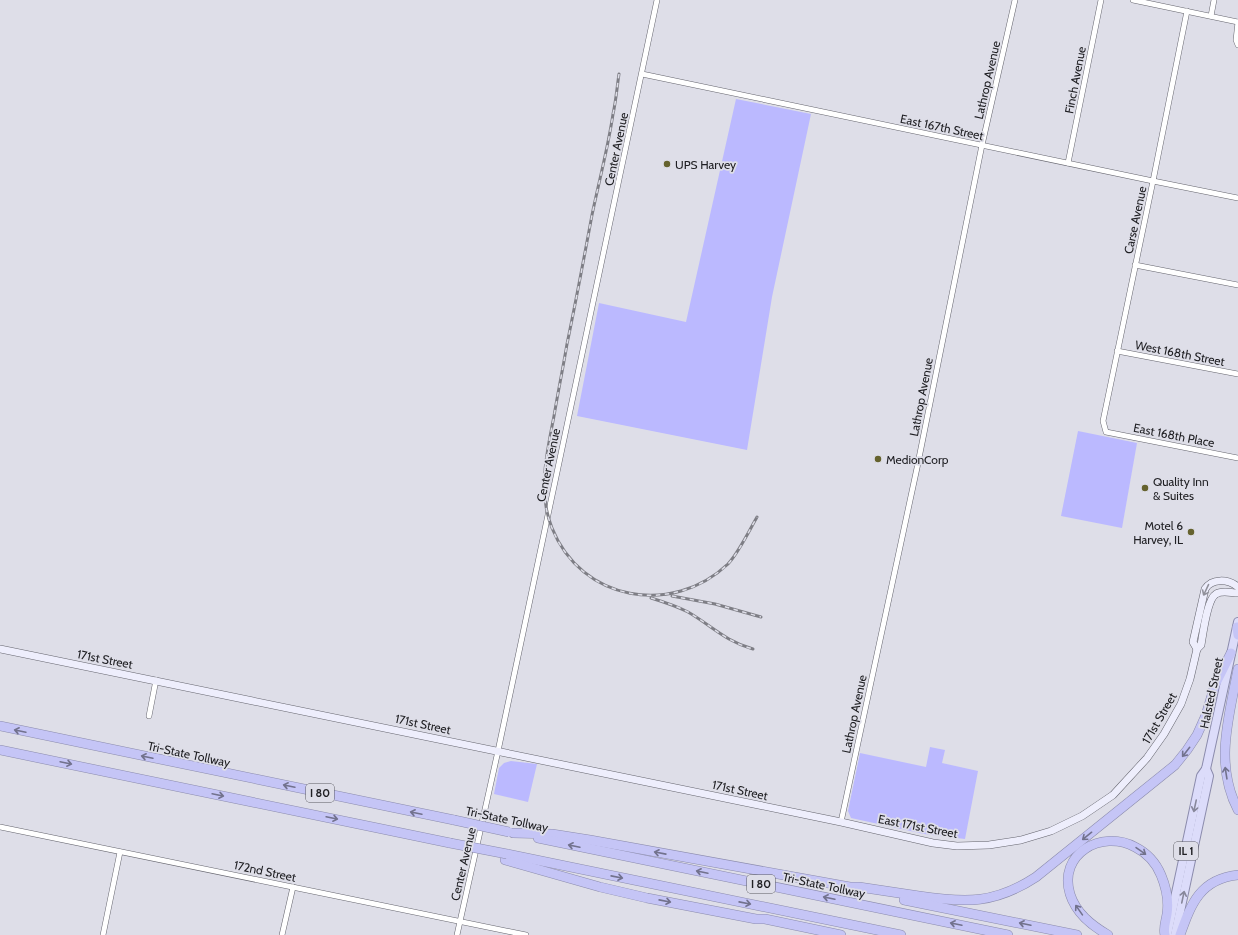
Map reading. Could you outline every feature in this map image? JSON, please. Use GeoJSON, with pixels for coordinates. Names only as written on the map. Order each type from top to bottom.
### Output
{"type":"FeatureCollection","features":[{"type":"Feature","properties":{"kind":"highway"},"geometry":{"type":"LineString","coordinates":[[511,833],[552,834],[850,887],[859,887],[943,900],[963,901],[993,898],[1024,885],[1036,877],[1166,773],[1179,760],[1191,746],[1200,728],[1206,715],[1215,685],[1231,653]]}},
{"type":"Feature","properties":{"kind":"highway"},"geometry":{"type":"LineString","coordinates":[[1238,669],[1226,734],[1224,755],[1228,782],[1232,797],[1238,810]]}},
{"type":"Feature","properties":{"kind":"highway","name":"Tri-State Tollway"},"geometry":{"type":"LineString","coordinates":[[0,726],[1008,935]]}},
{"type":"Feature","properties":{"kind":"highway","name":"I 80"},"geometry":{"type":"LineString","coordinates":[[0,750],[453,843],[506,857],[902,935]]}},
{"type":"Feature","properties":{"kind":"highway"},"geometry":{"type":"LineString","coordinates":[[1108,935],[1088,922],[1078,910],[1070,893],[1068,880],[1071,866],[1083,850],[1097,842],[1113,840],[1126,842],[1138,848],[1153,860],[1159,870],[1164,882],[1168,900],[1164,931],[1166,935]]}},
{"type":"Feature","properties":{"kind":"highway"},"geometry":{"type":"LineString","coordinates":[[506,857],[600,887],[647,898],[756,919],[819,935]]}},
{"type":"Feature","properties":{"kind":"highway"},"geometry":{"type":"LineString","coordinates":[[1180,935],[1189,909],[1194,900],[1202,892],[1219,880],[1238,875]]}},
{"type":"Feature","properties":{"kind":"highway"},"geometry":{"type":"LineString","coordinates":[[850,887],[859,891],[1077,935]]}},
{"type":"Feature","properties":{"kind":"highway"},"geometry":{"type":"LineString","coordinates":[[756,919],[765,919],[841,935]]}},
{"type":"Feature","properties":{"kind":"main road","name":"Halsted Street"},"geometry":{"type":"LineString","coordinates":[[1166,935],[1201,776],[1206,769],[1231,653],[1238,628]]}},
{"type":"Feature","properties":{"kind":"main road","name":"Halsted Street"},"geometry":{"type":"LineString","coordinates":[[1175,935],[1209,776],[1206,769]]}},
{"type":"Feature","properties":{"kind":"street","name":"Center Avenue"},"geometry":{"type":"LineString","coordinates":[[457,935],[498,751],[657,0]]}},
{"type":"Feature","properties":{"kind":"street","name":"Lathrop Avenue"},"geometry":{"type":"LineString","coordinates":[[841,822],[917,468],[982,145],[1015,0]]}},
{"type":"Feature","properties":{"kind":"street","name":"Finch Avenue"},"geometry":{"type":"LineString","coordinates":[[1068,163],[1101,0]]}},
{"type":"Feature","properties":{"kind":"street"},"geometry":{"type":"LineString","coordinates":[[1133,0],[1238,22],[1236,40],[1238,45]]}},
{"type":"Feature","properties":{"kind":"street"},"geometry":{"type":"LineString","coordinates":[[1211,16],[1214,0]]}},
{"type":"Feature","properties":{"kind":"street","name":"Carse Avenue"},"geometry":{"type":"LineString","coordinates":[[1106,432],[1103,421],[1187,11]]}},
{"type":"Feature","properties":{"kind":"street","name":"East 167th Street"},"geometry":{"type":"LineString","coordinates":[[642,74],[1238,198]]}},
{"type":"Feature","properties":{"kind":"street"},"geometry":{"type":"LineString","coordinates":[[1136,265],[1238,285]]}},
{"type":"Feature","properties":{"kind":"street","name":"West 168th Street"},"geometry":{"type":"LineString","coordinates":[[1117,351],[1238,374]]}},
{"type":"Feature","properties":{"kind":"street","name":"East 168th Place"},"geometry":{"type":"LineString","coordinates":[[1106,432],[1238,458]]}},
{"type":"Feature","properties":{"kind":"street","name":"171st Street"},"geometry":{"type":"LineString","coordinates":[[1197,649],[1193,642],[1205,589],[1211,582],[1221,581],[1233,583],[1238,587]]}},
{"type":"Feature","properties":{"kind":"street","name":"171st Street"},"geometry":{"type":"LineString","coordinates":[[1137,770],[1152,752],[1176,714],[1188,685],[1197,649],[1201,645],[1209,605],[1212,598],[1220,592],[1238,593]]}},
{"type":"Feature","properties":{"kind":"street","name":"171st Street"},"geometry":{"type":"LineString","coordinates":[[0,649],[841,822]]}},
{"type":"Feature","properties":{"kind":"street"},"geometry":{"type":"LineString","coordinates":[[149,716],[156,680]]}},
{"type":"Feature","properties":{"kind":"street","name":"East 171st Street"},"geometry":{"type":"LineString","coordinates":[[841,822],[933,843],[957,846],[989,845],[1021,840],[1051,831],[1082,816],[1113,795],[1137,770]]}},
{"type":"Feature","properties":{"kind":"street","name":"172nd Street"},"geometry":{"type":"LineString","coordinates":[[0,827],[526,935]]}},
{"type":"Feature","properties":{"kind":"street"},"geometry":{"type":"LineString","coordinates":[[103,935],[120,852]]}},
{"type":"Feature","properties":{"kind":"street"},"geometry":{"type":"LineString","coordinates":[[282,935],[292,887]]}},
{"type":"Feature","properties":{"kind":"shaded area"},"geometry":{"type":"Polygon","coordinates":[[[736,99],[811,114],[772,297],[747,450],[577,416],[599,303],[686,322],[736,99]]]}},
{"type":"Feature","properties":{"kind":"shaded area"},"geometry":{"type":"Polygon","coordinates":[[[1078,431],[1137,443],[1122,528],[1061,516],[1078,431]]]}},
{"type":"Feature","properties":{"kind":"shaded area"},"geometry":{"type":"Polygon","coordinates":[[[930,747],[945,750],[942,763],[978,771],[965,839],[924,834],[851,818],[848,811],[860,753],[926,767],[930,747]]]}},
{"type":"Feature","properties":{"kind":"shaded area"},"geometry":{"type":"Polygon","coordinates":[[[511,761],[537,764],[528,802],[494,794],[499,768],[504,763],[511,761]]]}},
{"type":"Feature","properties":{"kind":"railway"},"geometry":{"type":"LineString","coordinates":[[619,74],[609,139],[592,215],[546,458],[544,486],[547,514],[552,528],[566,553],[584,572],[606,585],[630,593],[655,595],[681,591],[706,581],[728,564],[732,559],[740,548],[757,517]]}},
{"type":"Feature","properties":{"kind":"railway"},"geometry":{"type":"LineString","coordinates":[[672,596],[715,604],[761,617]]}},
{"type":"Feature","properties":{"kind":"railway"},"geometry":{"type":"LineString","coordinates":[[651,598],[688,612],[734,642],[753,649]]}},
{"type":"Feature","properties":{"kind":"place","name":"UPS Harvey"},"geometry":{"type":"Point","coordinates":[667,164]}},
{"type":"Feature","properties":{"kind":"place","name":"MedionCorp"},"geometry":{"type":"Point","coordinates":[878,459]}},
{"type":"Feature","properties":{"kind":"place","name":"Quality Inn & Suites"},"geometry":{"type":"Point","coordinates":[1145,488]}},
{"type":"Feature","properties":{"kind":"place","name":"Motel 6 Harvey, IL"},"geometry":{"type":"Point","coordinates":[1191,532]}}]}
